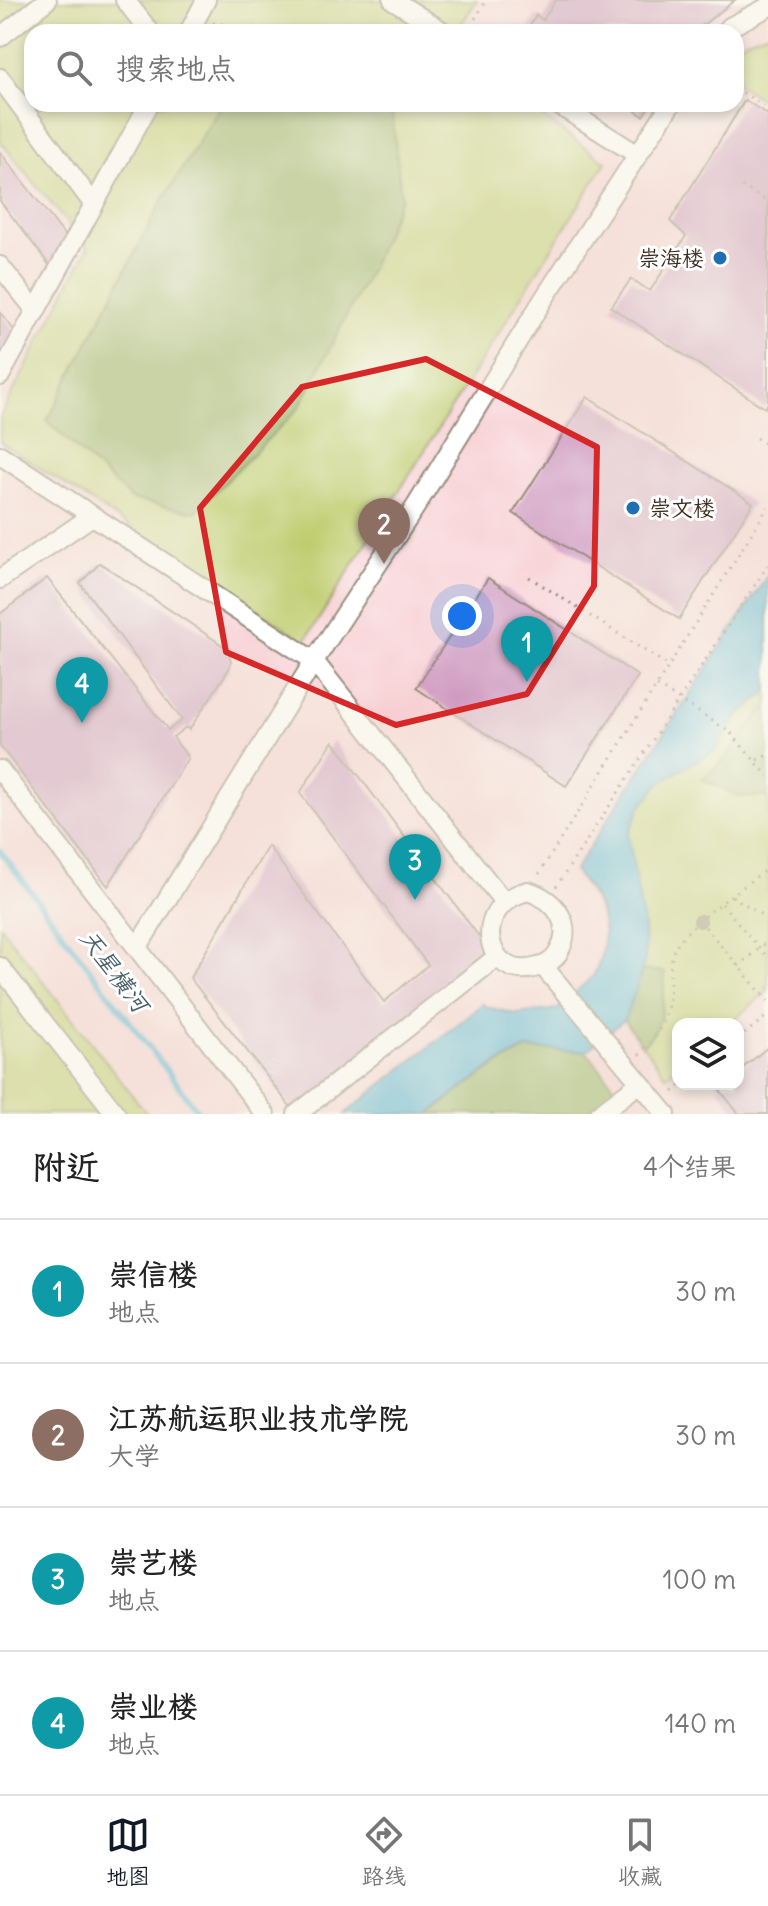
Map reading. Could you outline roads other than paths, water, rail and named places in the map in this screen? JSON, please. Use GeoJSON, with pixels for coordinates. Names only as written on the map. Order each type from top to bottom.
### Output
{"type":"FeatureCollection","features":[{"type":"Feature","properties":{"kind":"street"},"geometry":{"type":"LineString","coordinates":[[0,37],[47,0]]}},
{"type":"Feature","properties":{"kind":"street"},"geometry":{"type":"LineString","coordinates":[[125,0],[144,24]]}},
{"type":"Feature","properties":{"kind":"street"},"geometry":{"type":"LineString","coordinates":[[194,24],[206,0]]}},
{"type":"Feature","properties":{"kind":"street"},"geometry":{"type":"LineString","coordinates":[[393,0],[431,24]]}},
{"type":"Feature","properties":{"kind":"street"},"geometry":{"type":"LineString","coordinates":[[735,24],[764,6]]}},
{"type":"Feature","properties":{"kind":"street"},"geometry":{"type":"LineString","coordinates":[[0,78],[24,110]]}},
{"type":"Feature","properties":{"kind":"street"},"geometry":{"type":"LineString","coordinates":[[25,112],[94,205]]}},
{"type":"Feature","properties":{"kind":"street"},"geometry":{"type":"LineString","coordinates":[[0,376],[145,112]]}},
{"type":"Feature","properties":{"kind":"street"},"geometry":{"type":"LineString","coordinates":[[570,112],[638,155]]}},
{"type":"Feature","properties":{"kind":"street"},"geometry":{"type":"LineString","coordinates":[[137,948],[314,661],[666,112]]}},
{"type":"Feature","properties":{"kind":"street"},"geometry":{"type":"LineString","coordinates":[[0,266],[36,311]]}},
{"type":"Feature","properties":{"kind":"street"},"geometry":{"type":"LineString","coordinates":[[0,455],[314,661],[504,902]]}},
{"type":"Feature","properties":{"kind":"street"},"geometry":{"type":"LineString","coordinates":[[0,579],[92,516]]}},
{"type":"Feature","properties":{"kind":"street"},"geometry":{"type":"LineString","coordinates":[[0,770],[265,1114]]}},
{"type":"Feature","properties":{"kind":"street"},"geometry":{"type":"LineString","coordinates":[[528,891],[547,899],[554,906],[565,928],[564,940],[554,959],[543,966],[520,969],[497,957],[489,937],[493,918],[504,902],[528,891]]}},
{"type":"Feature","properties":{"kind":"street"},"geometry":{"type":"LineString","coordinates":[[297,1114],[497,957]]}},
{"type":"Feature","properties":{"kind":"street"},"geometry":{"type":"LineString","coordinates":[[543,966],[666,1114]]}},
{"type":"Feature","properties":{"kind":"street"},"geometry":{"type":"LineString","coordinates":[[0,967],[116,1114]]}},
{"type":"Feature","properties":{"kind":"street"},"geometry":{"type":"LineString","coordinates":[[599,1114],[640,1083]]}},
{"type":"Feature","properties":{"kind":"water"},"geometry":{"type":"Polygon","coordinates":[[[768,575],[768,691],[741,713],[714,751],[658,785],[640,808],[628,834],[644,928],[645,959],[624,1020],[586,1051],[526,1049],[495,1065],[430,1114],[345,1114],[483,1004],[516,1014],[558,1009],[594,975],[601,958],[604,934],[601,912],[591,892],[574,871],[768,575]]]}},
{"type":"Feature","properties":{"kind":"waterway","name":"天星横河"},"geometry":{"type":"LineString","coordinates":[[0,851],[200,1114]]}},
{"type":"Feature","properties":{"kind":"place","name":"崇海楼"},"geometry":{"type":"Point","coordinates":[720,258]}},
{"type":"Feature","properties":{"kind":"place","name":"崇文楼"},"geometry":{"type":"Point","coordinates":[633,508]}},
{"type":"Feature","properties":{"kind":"place","name":"江苏航运职业技术学院"},"geometry":{"type":"Point","coordinates":[384,564]}},
{"type":"Feature","properties":{"kind":"place","name":"崇信楼"},"geometry":{"type":"Point","coordinates":[527,682]}},
{"type":"Feature","properties":{"kind":"place","name":"崇业楼"},"geometry":{"type":"Point","coordinates":[82,723]}},
{"type":"Feature","properties":{"kind":"place","name":"崇艺楼"},"geometry":{"type":"Point","coordinates":[415,900]}}]}
